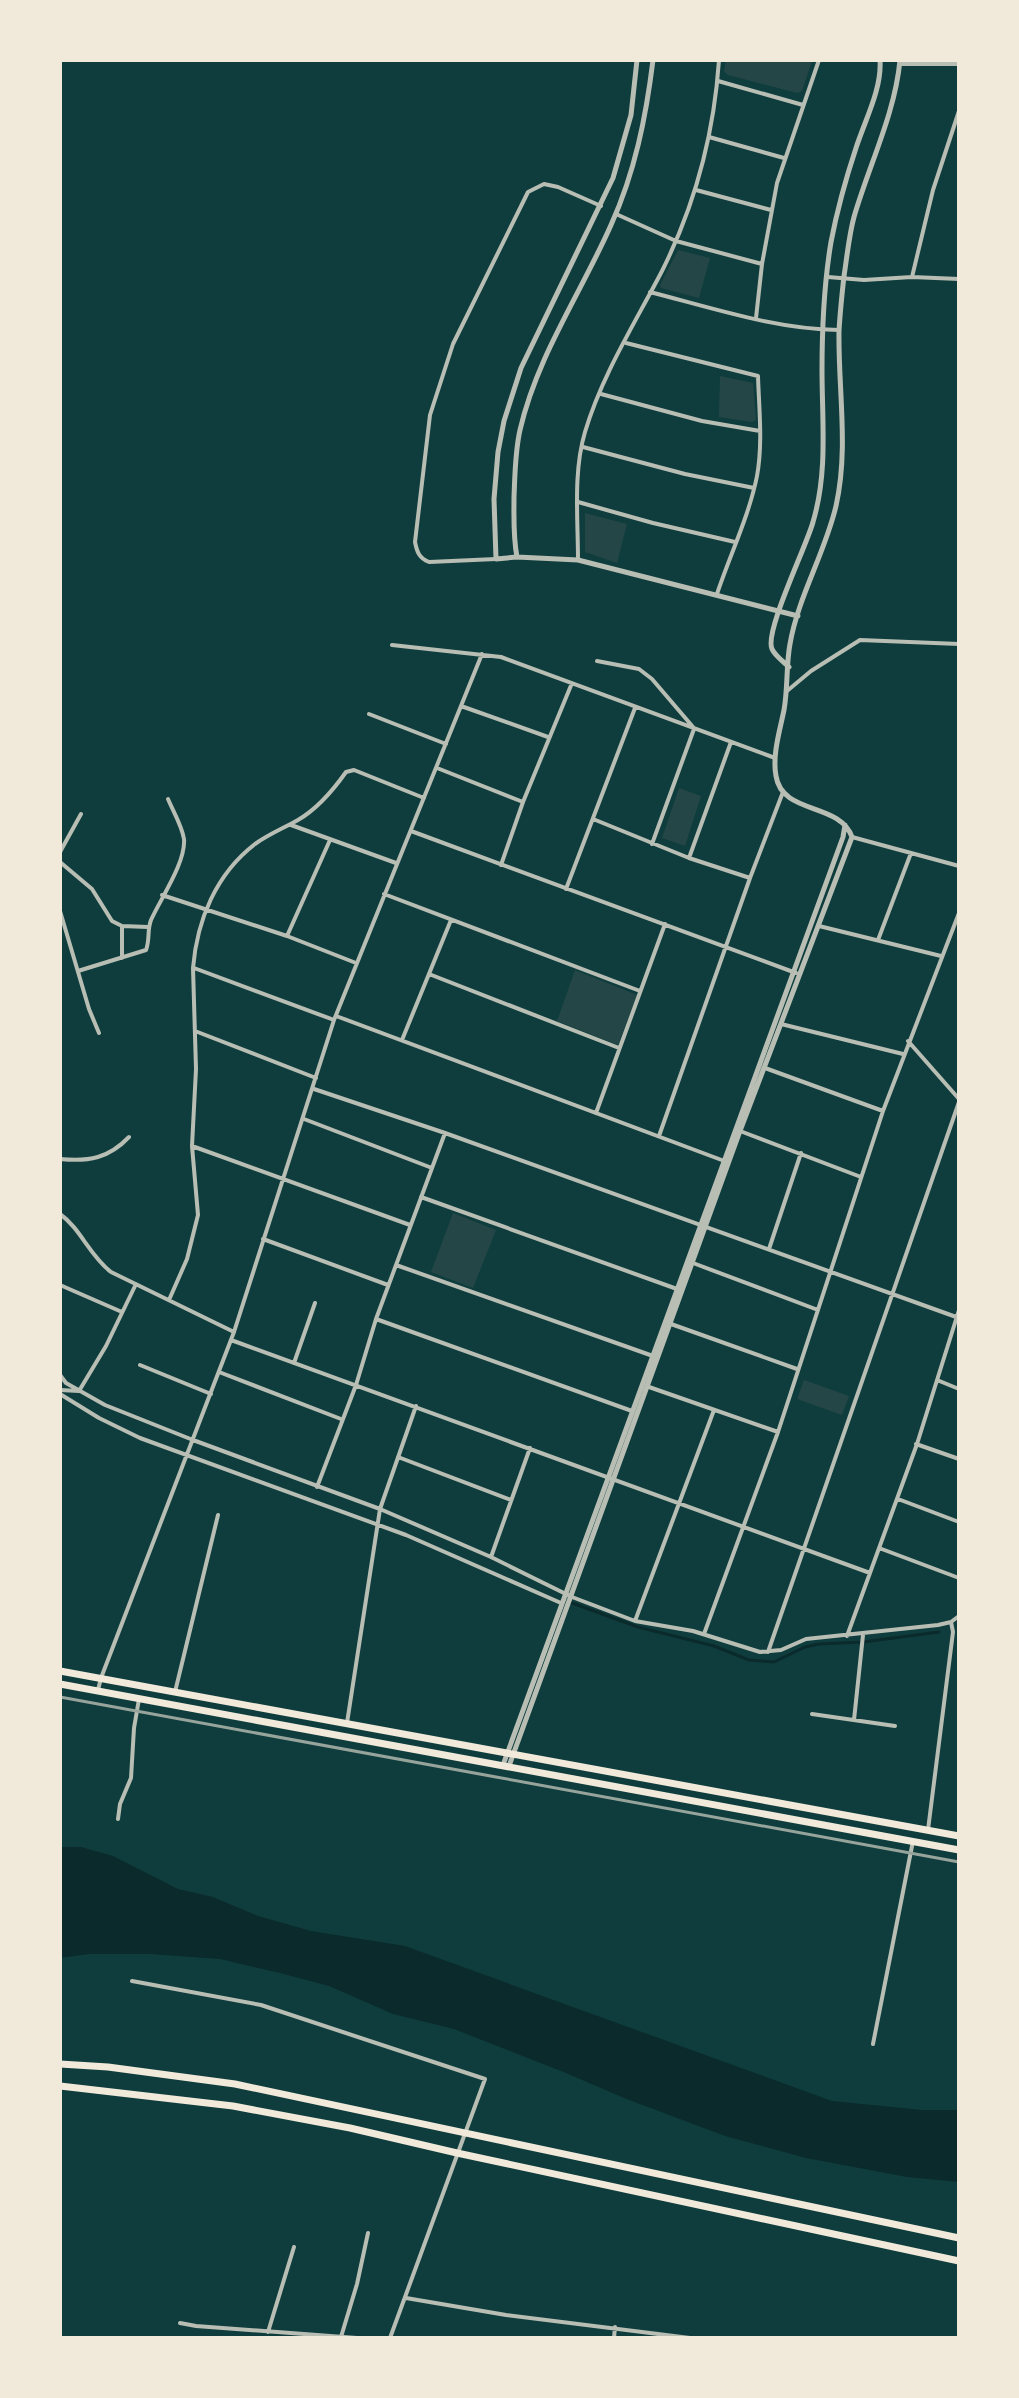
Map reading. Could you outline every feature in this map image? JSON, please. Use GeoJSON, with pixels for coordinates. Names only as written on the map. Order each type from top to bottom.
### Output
{"type":"FeatureCollection","features":[{"type":"Feature","properties":{"kind":"highway"},"geometry":{"type":"LineString","coordinates":[[60,1671],[959,1836]]}},
{"type":"Feature","properties":{"kind":"highway"},"geometry":{"type":"LineString","coordinates":[[60,1684],[959,1850]]}},
{"type":"Feature","properties":{"kind":"highway"},"geometry":{"type":"LineString","coordinates":[[60,2064],[108,2067],[235,2084],[959,2238]]}},
{"type":"Feature","properties":{"kind":"highway"},"geometry":{"type":"LineString","coordinates":[[60,2086],[233,2106],[350,2128],[959,2261]]}},
{"type":"Feature","properties":{"kind":"street"},"geometry":{"type":"LineString","coordinates":[[496,559],[494,499],[504,421],[521,368],[613,178],[631,115],[637,60]]}},
{"type":"Feature","properties":{"kind":"street"},"geometry":{"type":"LineString","coordinates":[[517,557],[513,537],[516,458],[527,403],[543,361],[616,214],[636,159],[653,60]]}},
{"type":"Feature","properties":{"kind":"street"},"geometry":{"type":"LineString","coordinates":[[578,560],[578,479],[585,433],[625,342],[676,241],[695,190],[709,137],[719,60]]}},
{"type":"Feature","properties":{"kind":"street"},"geometry":{"type":"LineString","coordinates":[[756,318],[771,210],[784,158],[819,60]]}},
{"type":"Feature","properties":{"kind":"street"},"geometry":{"type":"LineString","coordinates":[[789,667],[772,649],[773,631],[813,523],[821,483],[824,438],[823,330],[831,243],[846,180],[872,105],[881,70],[880,60]]}},
{"type":"Feature","properties":{"kind":"street"},"geometry":{"type":"LineString","coordinates":[[959,64],[900,62],[886,123],[853,220],[839,330],[843,449],[837,502],[790,645],[775,773],[783,792],[793,800],[845,824],[852,837],[959,866]]}},
{"type":"Feature","properties":{"kind":"street"},"geometry":{"type":"LineString","coordinates":[[718,81],[803,105]]}},
{"type":"Feature","properties":{"kind":"street"},"geometry":{"type":"LineString","coordinates":[[912,277],[933,190],[959,111]]}},
{"type":"Feature","properties":{"kind":"street"},"geometry":{"type":"LineString","coordinates":[[709,137],[784,158]]}},
{"type":"Feature","properties":{"kind":"street"},"geometry":{"type":"LineString","coordinates":[[601,206],[544,184],[528,192],[453,344],[430,415],[415,542],[417,553],[429,562],[517,557],[578,560],[798,616]]}},
{"type":"Feature","properties":{"kind":"street"},"geometry":{"type":"LineString","coordinates":[[695,190],[771,210]]}},
{"type":"Feature","properties":{"kind":"street"},"geometry":{"type":"LineString","coordinates":[[616,214],[676,241],[762,264]]}},
{"type":"Feature","properties":{"kind":"street"},"geometry":{"type":"LineString","coordinates":[[828,277],[959,279]]}},
{"type":"Feature","properties":{"kind":"street"},"geometry":{"type":"LineString","coordinates":[[650,292],[756,318],[839,330]]}},
{"type":"Feature","properties":{"kind":"street"},"geometry":{"type":"LineString","coordinates":[[625,342],[758,376],[761,444],[754,488],[717,594]]}},
{"type":"Feature","properties":{"kind":"street"},"geometry":{"type":"LineString","coordinates":[[601,394],[702,421],[760,431]]}},
{"type":"Feature","properties":{"kind":"street"},"geometry":{"type":"LineString","coordinates":[[583,447],[685,474],[754,488]]}},
{"type":"Feature","properties":{"kind":"street"},"geometry":{"type":"LineString","coordinates":[[578,502],[735,542]]}},
{"type":"Feature","properties":{"kind":"street"},"geometry":{"type":"LineString","coordinates":[[787,691],[811,671],[860,640],[959,644]]}},
{"type":"Feature","properties":{"kind":"street"},"geometry":{"type":"LineString","coordinates":[[392,645],[482,654],[519,663],[776,758]]}},
{"type":"Feature","properties":{"kind":"street"},"geometry":{"type":"LineString","coordinates":[[98,1691],[234,1332],[335,1018],[482,654]]}},
{"type":"Feature","properties":{"kind":"street"},"geometry":{"type":"LineString","coordinates":[[597,661],[639,669],[652,679],[694,728]]}},
{"type":"Feature","properties":{"kind":"street"},"geometry":{"type":"LineString","coordinates":[[501,865],[548,737],[572,683]]}},
{"type":"Feature","properties":{"kind":"street"},"geometry":{"type":"LineString","coordinates":[[461,706],[548,737]]}},
{"type":"Feature","properties":{"kind":"street"},"geometry":{"type":"LineString","coordinates":[[566,889],[635,707]]}},
{"type":"Feature","properties":{"kind":"street"},"geometry":{"type":"LineString","coordinates":[[369,714],[446,744]]}},
{"type":"Feature","properties":{"kind":"street"},"geometry":{"type":"LineString","coordinates":[[652,844],[694,728]]}},
{"type":"Feature","properties":{"kind":"street"},"geometry":{"type":"LineString","coordinates":[[689,858],[731,742]]}},
{"type":"Feature","properties":{"kind":"street"},"geometry":{"type":"LineString","coordinates":[[437,768],[523,802]]}},
{"type":"Feature","properties":{"kind":"street"},"geometry":{"type":"LineString","coordinates":[[169,1300],[187,1259],[198,1215],[192,1146],[195,1093],[193,968],[205,909],[222,879],[244,853],[310,812],[346,772],[354,770],[424,798]]}},
{"type":"Feature","properties":{"kind":"street"},"geometry":{"type":"LineString","coordinates":[[659,1137],[783,792]]}},
{"type":"Feature","properties":{"kind":"street"},"geometry":{"type":"LineString","coordinates":[[78,971],[146,950],[148,927],[184,850],[184,836],[168,799]]}},
{"type":"Feature","properties":{"kind":"street"},"geometry":{"type":"LineString","coordinates":[[60,852],[81,814]]}},
{"type":"Feature","properties":{"kind":"street"},"geometry":{"type":"LineString","coordinates":[[593,819],[689,858],[750,878]]}},
{"type":"Feature","properties":{"kind":"street"},"geometry":{"type":"LineString","coordinates":[[289,824],[396,863]]}},
{"type":"Feature","properties":{"kind":"street"},"geometry":{"type":"LineString","coordinates":[[815,924],[845,824]]}},
{"type":"Feature","properties":{"kind":"street"},"geometry":{"type":"LineString","coordinates":[[411,831],[796,973]]}},
{"type":"Feature","properties":{"kind":"street"},"geometry":{"type":"LineString","coordinates":[[511,1753],[565,1592],[649,1387],[677,1289],[796,973],[852,837]]}},
{"type":"Feature","properties":{"kind":"street"},"geometry":{"type":"LineString","coordinates":[[287,936],[331,839]]}},
{"type":"Feature","properties":{"kind":"street"},"geometry":{"type":"LineString","coordinates":[[878,940],[911,853]]}},
{"type":"Feature","properties":{"kind":"street"},"geometry":{"type":"LineString","coordinates":[[60,862],[92,889],[112,921],[122,926],[148,927]]}},
{"type":"Feature","properties":{"kind":"street"},"geometry":{"type":"LineString","coordinates":[[384,894],[640,991]]}},
{"type":"Feature","properties":{"kind":"street"},"geometry":{"type":"LineString","coordinates":[[162,895],[287,936],[356,963]]}},
{"type":"Feature","properties":{"kind":"street"},"geometry":{"type":"LineString","coordinates":[[60,911],[99,1033]]}},
{"type":"Feature","properties":{"kind":"street"},"geometry":{"type":"LineString","coordinates":[[704,1634],[778,1432],[903,1054],[959,913]]}},
{"type":"Feature","properties":{"kind":"street"},"geometry":{"type":"LineString","coordinates":[[402,1040],[451,920]]}},
{"type":"Feature","properties":{"kind":"street"},"geometry":{"type":"LineString","coordinates":[[596,1113],[665,924]]}},
{"type":"Feature","properties":{"kind":"street"},"geometry":{"type":"LineString","coordinates":[[815,924],[941,956]]}},
{"type":"Feature","properties":{"kind":"street"},"geometry":{"type":"LineString","coordinates":[[122,926],[122,958]]}},
{"type":"Feature","properties":{"kind":"street"},"geometry":{"type":"LineString","coordinates":[[954,926],[959,930]]}},
{"type":"Feature","properties":{"kind":"street"},"geometry":{"type":"LineString","coordinates":[[193,968],[402,1040],[726,1162]]}},
{"type":"Feature","properties":{"kind":"street"},"geometry":{"type":"LineString","coordinates":[[726,1162],[781,1024],[796,973]]}},
{"type":"Feature","properties":{"kind":"street"},"geometry":{"type":"LineString","coordinates":[[429,974],[619,1048]]}},
{"type":"Feature","properties":{"kind":"street"},"geometry":{"type":"LineString","coordinates":[[781,1024],[903,1054]]}},
{"type":"Feature","properties":{"kind":"street"},"geometry":{"type":"LineString","coordinates":[[195,1031],[316,1078]]}},
{"type":"Feature","properties":{"kind":"street"},"geometry":{"type":"LineString","coordinates":[[768,1652],[959,1101],[908,1041]]}},
{"type":"Feature","properties":{"kind":"street"},"geometry":{"type":"LineString","coordinates":[[764,1068],[883,1111]]}},
{"type":"Feature","properties":{"kind":"street"},"geometry":{"type":"LineString","coordinates":[[314,1089],[445,1133],[958,1318]]}},
{"type":"Feature","properties":{"kind":"street"},"geometry":{"type":"LineString","coordinates":[[304,1119],[432,1168]]}},
{"type":"Feature","properties":{"kind":"street"},"geometry":{"type":"LineString","coordinates":[[740,1131],[861,1177]]}},
{"type":"Feature","properties":{"kind":"street"},"geometry":{"type":"LineString","coordinates":[[317,1487],[445,1133]]}},
{"type":"Feature","properties":{"kind":"street"},"geometry":{"type":"LineString","coordinates":[[60,1159],[78,1161],[102,1156],[117,1150],[129,1137]]}},
{"type":"Feature","properties":{"kind":"street"},"geometry":{"type":"LineString","coordinates":[[192,1146],[410,1225]]}},
{"type":"Feature","properties":{"kind":"street"},"geometry":{"type":"LineString","coordinates":[[769,1249],[801,1153]]}},
{"type":"Feature","properties":{"kind":"street"},"geometry":{"type":"LineString","coordinates":[[421,1197],[677,1289]]}},
{"type":"Feature","properties":{"kind":"street"},"geometry":{"type":"LineString","coordinates":[[60,1214],[73,1225],[99,1263],[111,1272],[234,1332]]}},
{"type":"Feature","properties":{"kind":"street"},"geometry":{"type":"LineString","coordinates":[[506,1766],[572,1597],[632,1411],[671,1324],[703,1226]]}},
{"type":"Feature","properties":{"kind":"street"},"geometry":{"type":"LineString","coordinates":[[263,1239],[388,1285]]}},
{"type":"Feature","properties":{"kind":"street"},"geometry":{"type":"LineString","coordinates":[[693,1263],[818,1310]]}},
{"type":"Feature","properties":{"kind":"street"},"geometry":{"type":"LineString","coordinates":[[396,1265],[656,1357]]}},
{"type":"Feature","properties":{"kind":"street"},"geometry":{"type":"LineString","coordinates":[[79,1391],[106,1346],[136,1284]]}},
{"type":"Feature","properties":{"kind":"street"},"geometry":{"type":"LineString","coordinates":[[60,1285],[122,1312]]}},
{"type":"Feature","properties":{"kind":"street"},"geometry":{"type":"LineString","coordinates":[[294,1363],[315,1303]]}},
{"type":"Feature","properties":{"kind":"street"},"geometry":{"type":"LineString","coordinates":[[847,1636],[916,1444],[959,1310]]}},
{"type":"Feature","properties":{"kind":"street"},"geometry":{"type":"LineString","coordinates":[[376,1319],[632,1411]]}},
{"type":"Feature","properties":{"kind":"street"},"geometry":{"type":"LineString","coordinates":[[671,1324],[798,1369]]}},
{"type":"Feature","properties":{"kind":"street"},"geometry":{"type":"LineString","coordinates":[[231,1340],[870,1573]]}},
{"type":"Feature","properties":{"kind":"street"},"geometry":{"type":"LineString","coordinates":[[140,1365],[211,1394]]}},
{"type":"Feature","properties":{"kind":"street"},"geometry":{"type":"LineString","coordinates":[[219,1372],[341,1419]]}},
{"type":"Feature","properties":{"kind":"street"},"geometry":{"type":"LineString","coordinates":[[60,1375],[66,1383],[105,1405],[380,1509],[491,1557],[572,1597],[635,1621],[704,1634],[768,1652],[806,1639],[951,1622],[959,1616]]}},
{"type":"Feature","properties":{"kind":"street"},"geometry":{"type":"LineString","coordinates":[[937,1380],[959,1389]]}},
{"type":"Feature","properties":{"kind":"street"},"geometry":{"type":"LineString","coordinates":[[649,1387],[778,1432]]}},
{"type":"Feature","properties":{"kind":"street"},"geometry":{"type":"LineString","coordinates":[[60,1392],[79,1391]]}},
{"type":"Feature","properties":{"kind":"street"},"geometry":{"type":"LineString","coordinates":[[60,1392],[99,1418],[140,1438],[406,1535],[561,1603]]}},
{"type":"Feature","properties":{"kind":"street"},"geometry":{"type":"LineString","coordinates":[[347,1723],[380,1509],[416,1405]]}},
{"type":"Feature","properties":{"kind":"street"},"geometry":{"type":"LineString","coordinates":[[635,1621],[714,1410]]}},
{"type":"Feature","properties":{"kind":"street"},"geometry":{"type":"LineString","coordinates":[[916,1444],[959,1459]]}},
{"type":"Feature","properties":{"kind":"street"},"geometry":{"type":"LineString","coordinates":[[491,1557],[530,1448]]}},
{"type":"Feature","properties":{"kind":"street"},"geometry":{"type":"LineString","coordinates":[[398,1457],[511,1500]]}},
{"type":"Feature","properties":{"kind":"street"},"geometry":{"type":"LineString","coordinates":[[896,1499],[959,1522]]}},
{"type":"Feature","properties":{"kind":"street"},"geometry":{"type":"LineString","coordinates":[[175,1692],[218,1515]]}},
{"type":"Feature","properties":{"kind":"street"},"geometry":{"type":"LineString","coordinates":[[879,1548],[959,1578]]}},
{"type":"Feature","properties":{"kind":"street"},"geometry":{"type":"LineString","coordinates":[[928,1830],[956,1633],[951,1622]]}},
{"type":"Feature","properties":{"kind":"street"},"geometry":{"type":"LineString","coordinates":[[854,1720],[863,1634]]}},
{"type":"Feature","properties":{"kind":"street"},"geometry":{"type":"LineString","coordinates":[[118,1819],[120,1804],[131,1778],[139,1699]]}},
{"type":"Feature","properties":{"kind":"street"},"geometry":{"type":"LineString","coordinates":[[812,1714],[895,1726]]}},
{"type":"Feature","properties":{"kind":"street"},"geometry":{"type":"LineString","coordinates":[[873,2044],[913,1841]]}},
{"type":"Feature","properties":{"kind":"street"},"geometry":{"type":"LineString","coordinates":[[132,1981],[261,2005],[485,2079],[390,2338]]}},
{"type":"Feature","properties":{"kind":"street"},"geometry":{"type":"LineString","coordinates":[[341,2337],[360,2275],[368,2233]]}},
{"type":"Feature","properties":{"kind":"street"},"geometry":{"type":"LineString","coordinates":[[268,2332],[294,2247]]}},
{"type":"Feature","properties":{"kind":"street"},"geometry":{"type":"LineString","coordinates":[[406,2298],[506,2315],[690,2338]]}},
{"type":"Feature","properties":{"kind":"street"},"geometry":{"type":"LineString","coordinates":[[180,2323],[357,2338]]}},
{"type":"Feature","properties":{"kind":"street"},"geometry":{"type":"LineString","coordinates":[[614,2338],[615,2327]]}},
{"type":"Feature","properties":{"kind":"shaded area"},"geometry":{"type":"Polygon","coordinates":[[[726,60],[812,61],[802,91],[797,93],[728,75],[724,71],[726,60]]]}},
{"type":"Feature","properties":{"kind":"shaded area"},"geometry":{"type":"Polygon","coordinates":[[[678,250],[710,258],[699,298],[661,288],[678,250]]]}},
{"type":"Feature","properties":{"kind":"shaded area"},"geometry":{"type":"Polygon","coordinates":[[[720,376],[753,383],[756,420],[719,417],[720,376]]]}},
{"type":"Feature","properties":{"kind":"shaded area"},"geometry":{"type":"Polygon","coordinates":[[[585,513],[627,524],[617,563],[585,552],[585,513]]]}},
{"type":"Feature","properties":{"kind":"shaded area"},"geometry":{"type":"Polygon","coordinates":[[[679,788],[701,796],[685,846],[662,838],[679,788]]]}},
{"type":"Feature","properties":{"kind":"shaded area"},"geometry":{"type":"Polygon","coordinates":[[[575,970],[637,995],[618,1045],[557,1021],[575,970]]]}},
{"type":"Feature","properties":{"kind":"shaded area"},"geometry":{"type":"Polygon","coordinates":[[[453,1213],[496,1230],[473,1288],[431,1272],[453,1213]]]}},
{"type":"Feature","properties":{"kind":"shaded area"},"geometry":{"type":"Polygon","coordinates":[[[804,1380],[849,1396],[842,1415],[797,1399],[804,1380]]]}},
{"type":"Feature","properties":{"kind":"shaded area"},"geometry":{"type":"Polygon","coordinates":[[[60,1847],[81,1847],[113,1856],[178,1889],[213,1897],[258,1916],[311,1931],[405,1946],[832,2101],[922,2110],[959,2110],[959,2182],[907,2177],[806,2158],[725,2136],[454,2029],[393,2014],[329,1986],[280,1973],[220,1959],[150,1954],[89,1954],[60,1958],[60,1847]]]}},
{"type":"Feature","properties":{"kind":"waterway"},"geometry":{"type":"LineString","coordinates":[[572,1603],[638,1627],[714,1646],[749,1660],[774,1662],[805,1647],[819,1644],[939,1632]]}},
{"type":"Feature","properties":{"kind":"railway"},"geometry":{"type":"LineString","coordinates":[[60,1697],[959,1862]]}}]}
